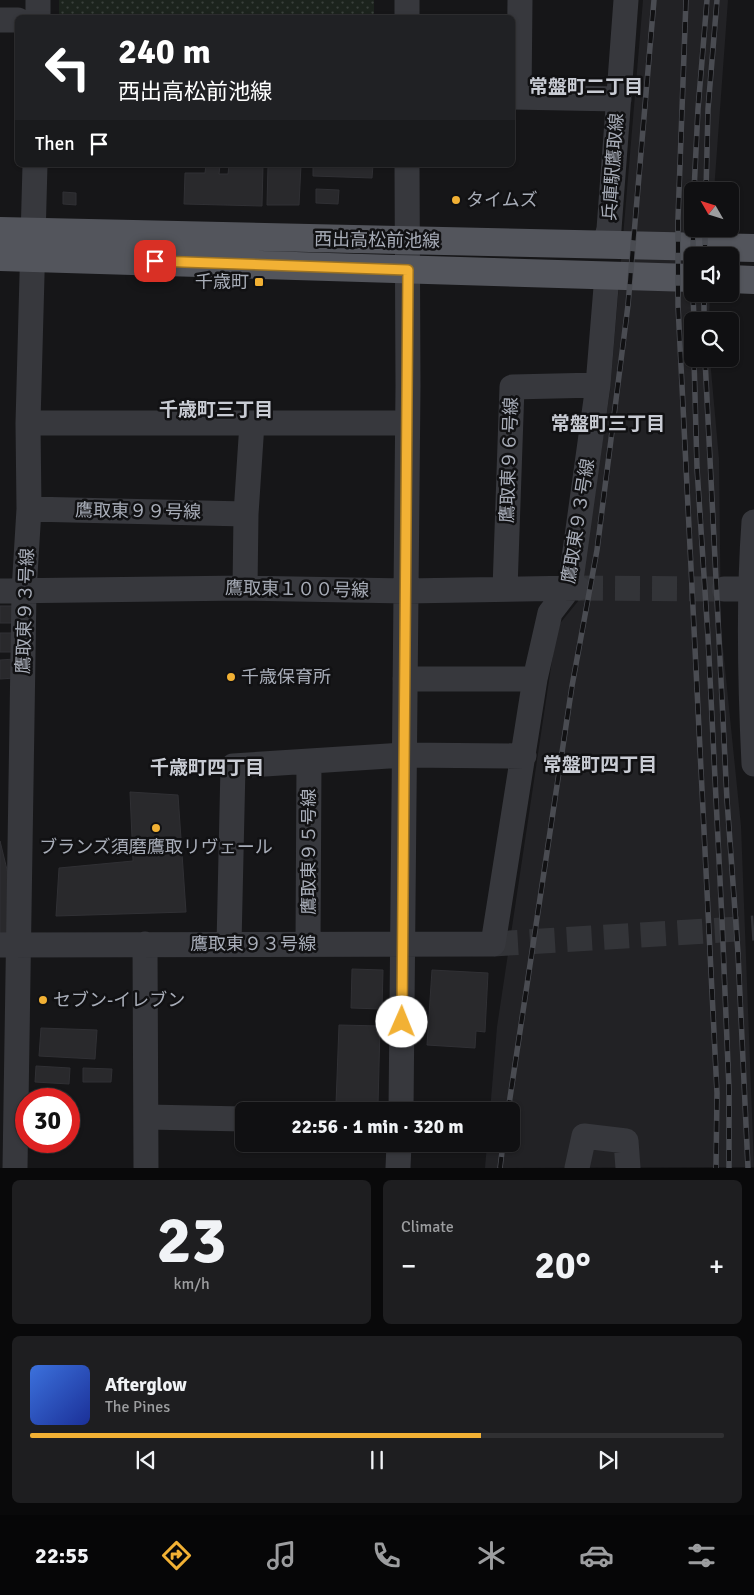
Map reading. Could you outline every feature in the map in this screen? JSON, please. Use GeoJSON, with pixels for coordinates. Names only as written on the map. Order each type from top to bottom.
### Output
{"type":"FeatureCollection","features":[{"type":"Feature","properties":{"kind":"main road","name":"西出高松前池線"},"geometry":{"type":"LineString","coordinates":[[0,231],[33,245],[408,270],[684,278]]}},
{"type":"Feature","properties":{"kind":"main road","name":"西出高松前池線"},"geometry":{"type":"LineString","coordinates":[[0,257],[33,245],[406,240],[754,248]]}},
{"type":"Feature","properties":{"kind":"main road"},"geometry":{"type":"LineString","coordinates":[[739,279],[754,280]]}},
{"type":"Feature","properties":{"kind":"street"},"geometry":{"type":"LineString","coordinates":[[38,0],[38,15]]}},
{"type":"Feature","properties":{"kind":"street"},"geometry":{"type":"LineString","coordinates":[[407,0],[407,15]]}},
{"type":"Feature","properties":{"kind":"street"},"geometry":{"type":"LineString","coordinates":[[520,0],[516,97],[618,100]]}},
{"type":"Feature","properties":{"kind":"street","name":"兵庫駅鷹取線"},"geometry":{"type":"LineString","coordinates":[[605,244],[609,229],[626,0]]}},
{"type":"Feature","properties":{"kind":"street"},"geometry":{"type":"LineString","coordinates":[[0,20],[15,20]]}},
{"type":"Feature","properties":{"kind":"street","name":"鷹取東９３号線"},"geometry":{"type":"LineString","coordinates":[[35,167],[28,423],[29,509],[12,591],[9,945],[493,944],[535,679],[550,613],[574,587],[598,386],[607,275]]}},
{"type":"Feature","properties":{"kind":"street"},"geometry":{"type":"LineString","coordinates":[[401,1102],[404,944],[407,167]]}},
{"type":"Feature","properties":{"kind":"street","name":"鷹取東９６号線"},"geometry":{"type":"LineString","coordinates":[[504,589],[512,387],[598,386]]}},
{"type":"Feature","properties":{"kind":"street"},"geometry":{"type":"LineString","coordinates":[[28,423],[407,423]]}},
{"type":"Feature","properties":{"kind":"street"},"geometry":{"type":"LineString","coordinates":[[245,588],[246,514],[252,424]]}},
{"type":"Feature","properties":{"kind":"street","name":"鷹取東９９号線"},"geometry":{"type":"LineString","coordinates":[[29,509],[246,514]]}},
{"type":"Feature","properties":{"kind":"street"},"geometry":{"type":"LineString","coordinates":[[754,522],[750,690],[754,764]]}},
{"type":"Feature","properties":{"kind":"street","name":"鷹取東１００号線"},"geometry":{"type":"LineString","coordinates":[[12,591],[245,588],[406,591],[574,587]]}},
{"type":"Feature","properties":{"kind":"street"},"geometry":{"type":"LineString","coordinates":[[724,589],[752,589]]}},
{"type":"Feature","properties":{"kind":"street"},"geometry":{"type":"LineString","coordinates":[[405,679],[535,679]]}},
{"type":"Feature","properties":{"kind":"street"},"geometry":{"type":"LineString","coordinates":[[229,944],[233,766],[404,755],[524,756]]}},
{"type":"Feature","properties":{"kind":"street","name":"鷹取東９５号線"},"geometry":{"type":"LineString","coordinates":[[308,944],[309,761]]}},
{"type":"Feature","properties":{"kind":"street"},"geometry":{"type":"LineString","coordinates":[[144,944],[146,1168]]}},
{"type":"Feature","properties":{"kind":"street"},"geometry":{"type":"LineString","coordinates":[[9,945],[8,1094],[15,1168]]}},
{"type":"Feature","properties":{"kind":"street"},"geometry":{"type":"LineString","coordinates":[[147,1117],[235,1119]]}},
{"type":"Feature","properties":{"kind":"street"},"geometry":{"type":"LineString","coordinates":[[577,1168],[584,1136],[626,1141],[628,1168]]}},
{"type":"Feature","properties":{"kind":"street"},"geometry":{"type":"LineString","coordinates":[[398,1168],[399,1152]]}},
{"type":"Feature","properties":{"kind":"shaded area"},"geometry":{"type":"Polygon","coordinates":[[[59,0],[374,0],[374,15],[59,15],[59,0]]]}},
{"type":"Feature","properties":{"kind":"shaded area"},"geometry":{"type":"Polygon","coordinates":[[[643,0],[728,0],[715,182],[684,182],[684,238],[712,238],[711,247],[684,247],[684,302],[710,302],[709,312],[684,312],[684,367],[711,367],[719,459],[721,629],[741,826],[754,1167],[485,1168],[486,1152],[520,1152],[520,1102],[491,1102],[497,1027],[557,627],[579,600],[610,391],[643,0]]]}},
{"type":"Feature","properties":{"kind":"building"},"geometry":{"type":"Polygon","coordinates":[[[206,167],[220,167],[219,174],[228,174],[229,167],[263,167],[262,206],[184,204],[185,173],[205,173],[206,167]]]}},
{"type":"Feature","properties":{"kind":"building"},"geometry":{"type":"Polygon","coordinates":[[[268,167],[301,167],[299,205],[267,205],[268,167]]]}},
{"type":"Feature","properties":{"kind":"building"},"geometry":{"type":"Polygon","coordinates":[[[313,167],[373,167],[372,178],[313,176],[313,167]]]}},
{"type":"Feature","properties":{"kind":"building"},"geometry":{"type":"Polygon","coordinates":[[[316,189],[339,190],[338,204],[316,203],[316,189]]]}},
{"type":"Feature","properties":{"kind":"building"},"geometry":{"type":"Polygon","coordinates":[[[63,192],[76,193],[76,205],[63,204],[63,192]]]}},
{"type":"Feature","properties":{"kind":"building"},"geometry":{"type":"Polygon","coordinates":[[[0,606],[13,606],[13,623],[0,623],[0,606]]]}},
{"type":"Feature","properties":{"kind":"building"},"geometry":{"type":"Polygon","coordinates":[[[0,633],[16,633],[16,652],[0,652],[0,633]]]}},
{"type":"Feature","properties":{"kind":"building"},"geometry":{"type":"Polygon","coordinates":[[[15,659],[15,678],[0,679],[0,660],[15,659]]]}},
{"type":"Feature","properties":{"kind":"building","name":"ブランズ須磨鷹取リヴェール"},"geometry":{"type":"Polygon","coordinates":[[[130,792],[178,795],[186,912],[56,916],[59,868],[133,861],[130,792]]]}},
{"type":"Feature","properties":{"kind":"building"},"geometry":{"type":"Polygon","coordinates":[[[0,841],[11,886],[11,933],[0,933],[0,841]]]}},
{"type":"Feature","properties":{"kind":"building"},"geometry":{"type":"Polygon","coordinates":[[[352,969],[383,970],[382,1009],[351,1008],[352,969]]]}},
{"type":"Feature","properties":{"kind":"building"},"geometry":{"type":"Polygon","coordinates":[[[432,970],[488,973],[485,1032],[476,1031],[475,1048],[427,1045],[432,970]]]}},
{"type":"Feature","properties":{"kind":"building"},"geometry":{"type":"Polygon","coordinates":[[[339,1025],[380,1026],[378,1102],[336,1102],[339,1025]]]}},
{"type":"Feature","properties":{"kind":"building"},"geometry":{"type":"Polygon","coordinates":[[[41,1028],[97,1030],[95,1059],[39,1056],[41,1028]]]}},
{"type":"Feature","properties":{"kind":"building"},"geometry":{"type":"Polygon","coordinates":[[[36,1066],[70,1068],[69,1084],[35,1082],[36,1066]]]}},
{"type":"Feature","properties":{"kind":"building"},"geometry":{"type":"Polygon","coordinates":[[[83,1068],[112,1069],[111,1082],[83,1082],[83,1068]]]}},
{"type":"Feature","properties":{"kind":"tunnel"},"geometry":{"type":"LineString","coordinates":[[578,588],[724,589]]}},
{"type":"Feature","properties":{"kind":"tunnel"},"geometry":{"type":"LineString","coordinates":[[493,944],[754,928]]}},
{"type":"Feature","properties":{"kind":"railway"},"geometry":{"type":"LineString","coordinates":[[509,1102],[572,686],[597,550],[628,305],[654,0]]}},
{"type":"Feature","properties":{"kind":"railway"},"geometry":{"type":"LineString","coordinates":[[686,0],[678,219],[678,305],[717,1093],[716,1168]]}},
{"type":"Feature","properties":{"kind":"railway"},"geometry":{"type":"LineString","coordinates":[[694,182],[707,0]]}},
{"type":"Feature","properties":{"kind":"railway"},"geometry":{"type":"LineString","coordinates":[[706,182],[708,109],[717,0]]}},
{"type":"Feature","properties":{"kind":"railway"},"geometry":{"type":"LineString","coordinates":[[693,238],[693,247]]}},
{"type":"Feature","properties":{"kind":"railway"},"geometry":{"type":"LineString","coordinates":[[705,238],[705,247]]}},
{"type":"Feature","properties":{"kind":"railway"},"geometry":{"type":"LineString","coordinates":[[693,302],[694,312]]}},
{"type":"Feature","properties":{"kind":"railway"},"geometry":{"type":"LineString","coordinates":[[704,302],[704,312]]}},
{"type":"Feature","properties":{"kind":"railway"},"geometry":{"type":"LineString","coordinates":[[694,367],[697,468],[708,637],[722,920],[729,1089],[729,1168]]}},
{"type":"Feature","properties":{"kind":"railway"},"geometry":{"type":"LineString","coordinates":[[705,367],[748,1168]]}},
{"type":"Feature","properties":{"kind":"railway"},"geometry":{"type":"LineString","coordinates":[[500,1168],[502,1152]]}},
{"type":"Feature","properties":{"kind":"place","name":"タイムズ"},"geometry":{"type":"Point","coordinates":[456,200]}},
{"type":"Feature","properties":{"kind":"place","name":"千歳町"},"geometry":{"type":"Point","coordinates":[259,282]}},
{"type":"Feature","properties":{"kind":"place","name":"千歳保育所"},"geometry":{"type":"Point","coordinates":[231,677]}},
{"type":"Feature","properties":{"kind":"place","name":"ブランズ須磨鷹取リヴェール"},"geometry":{"type":"Point","coordinates":[156,828]}},
{"type":"Feature","properties":{"kind":"place","name":"セブン-イレブン"},"geometry":{"type":"Point","coordinates":[43,1000]}},
{"type":"Feature","properties":{"kind":"district","name":"常盤町二丁目"},"geometry":{"type":"Point","coordinates":[586,87]}},
{"type":"Feature","properties":{"kind":"district","name":"千歳町三丁目"},"geometry":{"type":"Point","coordinates":[216,410]}},
{"type":"Feature","properties":{"kind":"district","name":"常盤町三丁目"},"geometry":{"type":"Point","coordinates":[608,424]}},
{"type":"Feature","properties":{"kind":"district","name":"常盤町四丁目"},"geometry":{"type":"Point","coordinates":[600,765]}},
{"type":"Feature","properties":{"kind":"district","name":"千歳町四丁目"},"geometry":{"type":"Point","coordinates":[207,768]}},
{"type":"Feature","properties":{"kind":"route"},"geometry":{"type":"LineString","coordinates":[[155,261],[408,270],[402,1022]]}}]}
